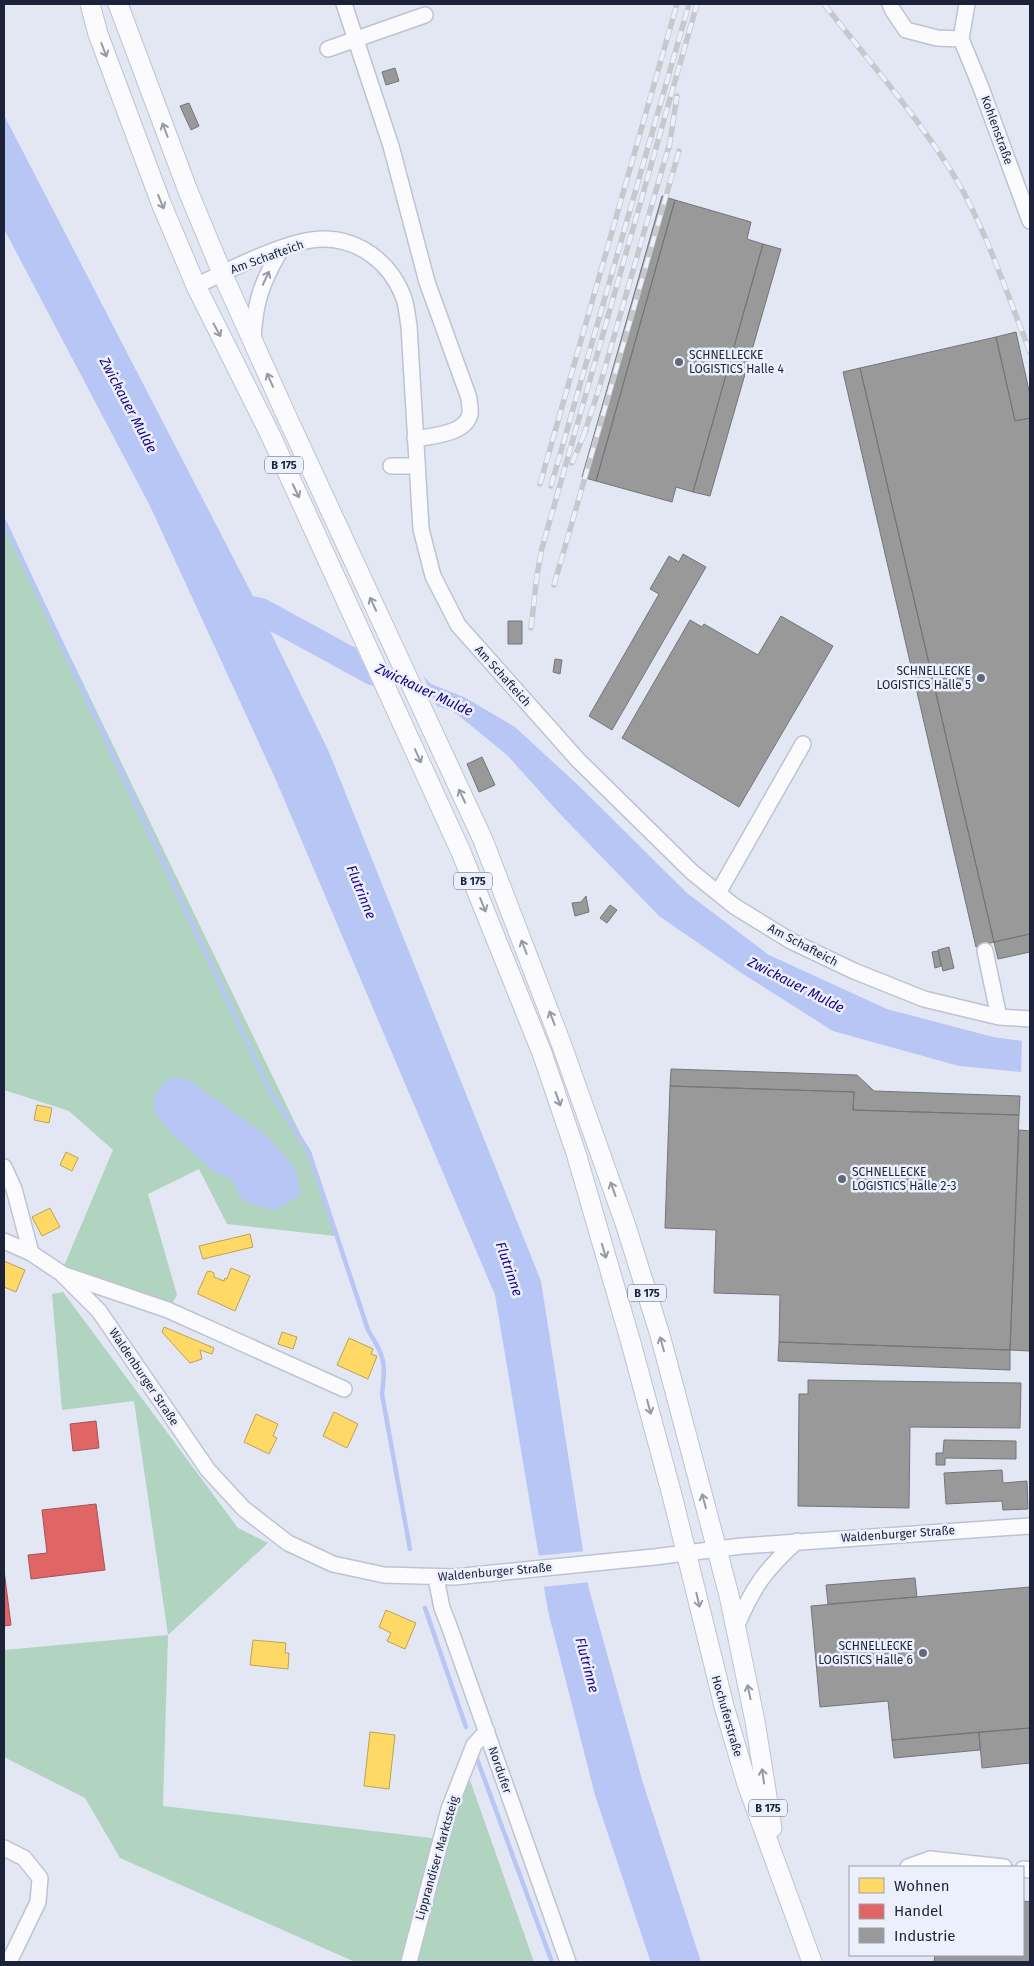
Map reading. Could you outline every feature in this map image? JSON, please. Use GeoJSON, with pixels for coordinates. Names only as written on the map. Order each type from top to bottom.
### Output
{"type":"FeatureCollection","features":[{"type":"Feature","properties":{"kind":"main road","name":"B 175"},"geometry":{"type":"LineString","coordinates":[[90,4],[98,34],[154,185],[196,286],[270,434],[398,711],[503,952],[561,1107],[632,1343],[686,1552]]}},
{"type":"Feature","properties":{"kind":"main road","name":"B 175"},"geometry":{"type":"LineString","coordinates":[[118,4],[188,191],[222,273],[482,840],[561,1044],[626,1226],[660,1335],[717,1548]]}},
{"type":"Feature","properties":{"kind":"main road","name":"Hochuferstraße"},"geometry":{"type":"LineString","coordinates":[[717,1548],[736,1627],[755,1721],[781,1876]]}},
{"type":"Feature","properties":{"kind":"main road","name":"Hochuferstraße"},"geometry":{"type":"LineString","coordinates":[[686,1552],[724,1706],[747,1784],[812,1962]]}},
{"type":"Feature","properties":{"kind":"street"},"geometry":{"type":"LineString","coordinates":[[344,4],[391,146],[427,282],[469,398],[470,415],[459,429],[441,435],[415,439]]}},
{"type":"Feature","properties":{"kind":"street"},"geometry":{"type":"LineString","coordinates":[[890,4],[906,30],[937,38],[961,40],[967,4]]}},
{"type":"Feature","properties":{"kind":"street"},"geometry":{"type":"LineString","coordinates":[[328,49],[425,15]]}},
{"type":"Feature","properties":{"kind":"street","name":"Kohlenstraße"},"geometry":{"type":"LineString","coordinates":[[961,40],[980,85],[1030,221]]}},
{"type":"Feature","properties":{"kind":"street","name":"Am Schafteich"},"geometry":{"type":"LineString","coordinates":[[196,286],[222,273],[281,249],[321,239],[350,242],[370,253],[391,272],[404,297],[409,326],[421,529],[434,576],[458,625],[578,760],[692,872],[734,906],[792,941],[854,971],[924,1000],[999,1017],[1030,1019]]}},
{"type":"Feature","properties":{"kind":"street"},"geometry":{"type":"LineString","coordinates":[[253,342],[254,315],[258,294],[265,277],[281,249]]}},
{"type":"Feature","properties":{"kind":"street"},"geometry":{"type":"LineString","coordinates":[[391,466],[416,466]]}},
{"type":"Feature","properties":{"kind":"street"},"geometry":{"type":"LineString","coordinates":[[718,893],[803,744]]}},
{"type":"Feature","properties":{"kind":"street"},"geometry":{"type":"LineString","coordinates":[[985,951],[999,1017]]}},
{"type":"Feature","properties":{"kind":"street"},"geometry":{"type":"LineString","coordinates":[[4,1167],[14,1189],[31,1253]]}},
{"type":"Feature","properties":{"kind":"street","name":"Waldenburger Straße"},"geometry":{"type":"LineString","coordinates":[[4,1240],[31,1253],[62,1274],[99,1311],[208,1470],[244,1509],[288,1543],[333,1564],[384,1575],[436,1578],[654,1557],[717,1548],[1030,1526]]}},
{"type":"Feature","properties":{"kind":"street","name":"Waldenburger Straße"},"geometry":{"type":"LineString","coordinates":[[62,1274],[168,1310],[344,1389]]}},
{"type":"Feature","properties":{"kind":"street"},"geometry":{"type":"LineString","coordinates":[[736,1627],[749,1597],[768,1569],[797,1541]]}},
{"type":"Feature","properties":{"kind":"street","name":"Nordufer"},"geometry":{"type":"LineString","coordinates":[[436,1578],[442,1608],[568,1962]]}},
{"type":"Feature","properties":{"kind":"street","name":"Lipprandiser Marktsteig"},"geometry":{"type":"LineString","coordinates":[[409,1962],[449,1809],[474,1745],[487,1731]]}},
{"type":"Feature","properties":{"kind":"street"},"geometry":{"type":"LineString","coordinates":[[4,1848],[24,1858],[40,1878],[38,1902],[9,1962]]}},
{"type":"Feature","properties":{"kind":"street"},"geometry":{"type":"LineString","coordinates":[[911,1866],[930,1859],[995,1866]]}},
{"type":"Feature","properties":{"kind":"green space"},"geometry":{"type":"Polygon","coordinates":[[[4,519],[309,1152],[335,1236],[227,1224],[199,1169],[148,1194],[177,1295],[168,1310],[61,1273],[113,1150],[69,1111],[4,1090],[4,519]]]}},
{"type":"Feature","properties":{"kind":"green space"},"geometry":{"type":"Polygon","coordinates":[[[63,1292],[238,1528],[268,1543],[168,1635],[134,1401],[62,1410],[52,1294],[63,1292]]]}},
{"type":"Feature","properties":{"kind":"green space"},"geometry":{"type":"Polygon","coordinates":[[[168,1635],[163,1806],[440,1839],[465,1766],[534,1962],[355,1962],[120,1858],[85,1798],[4,1757],[4,1650],[168,1635]]]}},
{"type":"Feature","properties":{"kind":"water"},"geometry":{"type":"Polygon","coordinates":[[[4,115],[253,596],[266,599],[352,646],[418,670],[431,684],[464,697],[515,727],[579,786],[687,893],[769,955],[887,1009],[993,1037],[1030,1042],[1030,1073],[959,1066],[833,1031],[743,974],[659,916],[560,814],[507,755],[453,711],[367,684],[270,631],[329,752],[541,1281],[589,1589],[643,1783],[701,1962],[651,1962],[650,1960],[595,1795],[548,1611],[495,1295],[275,778],[150,506],[4,229],[4,115]]]}},
{"type":"Feature","properties":{"kind":"water"},"geometry":{"type":"Polygon","coordinates":[[[169,1078],[187,1079],[267,1136],[295,1168],[301,1195],[275,1210],[253,1205],[241,1198],[233,1180],[215,1172],[172,1134],[155,1113],[154,1096],[169,1078]]]}},
{"type":"Feature","properties":{"kind":"pier"},"geometry":{"type":"Polygon","coordinates":[[[354,644],[420,668],[438,709],[375,689],[354,644]]]}},
{"type":"Feature","properties":{"kind":"pier"},"geometry":{"type":"Polygon","coordinates":[[[1022,1039],[1030,1039],[1030,1076],[1021,1075],[1022,1039]]]}},
{"type":"Feature","properties":{"kind":"pier"},"geometry":{"type":"Polygon","coordinates":[[[586,1551],[591,1582],[542,1587],[536,1556],[586,1551]]]}},
{"type":"Feature","properties":{"kind":"building: Wohnen"},"geometry":{"type":"Polygon","coordinates":[[[37,1105],[52,1108],[49,1123],[34,1120],[37,1105]]]}},
{"type":"Feature","properties":{"kind":"building: Wohnen"},"geometry":{"type":"Polygon","coordinates":[[[66,1152],[78,1158],[72,1171],[60,1165],[66,1152]]]}},
{"type":"Feature","properties":{"kind":"building: Wohnen"},"geometry":{"type":"Polygon","coordinates":[[[50,1208],[60,1227],[42,1236],[32,1217],[50,1208]]]}},
{"type":"Feature","properties":{"kind":"building: Wohnen"},"geometry":{"type":"Polygon","coordinates":[[[250,1234],[253,1247],[203,1259],[199,1246],[250,1234]]]}},
{"type":"Feature","properties":{"kind":"building: Wohnen"},"geometry":{"type":"Polygon","coordinates":[[[4,1261],[25,1270],[16,1292],[4,1287],[4,1261]]]}},
{"type":"Feature","properties":{"kind":"building: Wohnen"},"geometry":{"type":"Polygon","coordinates":[[[231,1268],[250,1276],[235,1311],[198,1294],[207,1272],[214,1273],[214,1277],[224,1281],[225,1278],[227,1279],[231,1268]]]}},
{"type":"Feature","properties":{"kind":"building: Wohnen"},"geometry":{"type":"Polygon","coordinates":[[[164,1327],[214,1348],[212,1354],[200,1350],[202,1359],[190,1363],[162,1332],[164,1327]]]}},
{"type":"Feature","properties":{"kind":"building: Wohnen"},"geometry":{"type":"Polygon","coordinates":[[[282,1332],[297,1337],[293,1349],[278,1344],[282,1332]]]}},
{"type":"Feature","properties":{"kind":"building: Wohnen"},"geometry":{"type":"Polygon","coordinates":[[[349,1338],[373,1349],[371,1354],[377,1356],[368,1379],[337,1365],[349,1338]]]}},
{"type":"Feature","properties":{"kind":"building: Wohnen"},"geometry":{"type":"Polygon","coordinates":[[[334,1412],[358,1424],[347,1448],[323,1436],[334,1412]]]}},
{"type":"Feature","properties":{"kind":"building: Wohnen"},"geometry":{"type":"Polygon","coordinates":[[[256,1414],[278,1424],[273,1436],[277,1438],[269,1454],[244,1442],[256,1414]]]}},
{"type":"Feature","properties":{"kind":"building: Wohnen"},"geometry":{"type":"Polygon","coordinates":[[[386,1610],[416,1623],[405,1649],[387,1641],[391,1633],[379,1627],[386,1610]]]}},
{"type":"Feature","properties":{"kind":"building: Wohnen"},"geometry":{"type":"Polygon","coordinates":[[[253,1640],[286,1643],[285,1653],[289,1653],[288,1669],[250,1665],[253,1640]]]}},
{"type":"Feature","properties":{"kind":"building: Wohnen"},"geometry":{"type":"Polygon","coordinates":[[[370,1732],[395,1735],[389,1789],[364,1786],[370,1732]]]}},
{"type":"Feature","properties":{"kind":"building: Handel"},"geometry":{"type":"Polygon","coordinates":[[[96,1421],[99,1448],[73,1451],[70,1424],[96,1421]]]}},
{"type":"Feature","properties":{"kind":"building: Handel"},"geometry":{"type":"Polygon","coordinates":[[[96,1504],[105,1570],[31,1579],[28,1555],[47,1553],[42,1510],[96,1504]]]}},
{"type":"Feature","properties":{"kind":"building: Handel"},"geometry":{"type":"Polygon","coordinates":[[[4,1570],[11,1625],[4,1626],[4,1570]]]}},
{"type":"Feature","properties":{"kind":"building: Industrie"},"geometry":{"type":"Polygon","coordinates":[[[395,68],[399,81],[386,85],[382,72],[395,68]]]}},
{"type":"Feature","properties":{"kind":"building: Industrie"},"geometry":{"type":"Polygon","coordinates":[[[189,103],[199,126],[191,130],[180,106],[189,103]]]}},
{"type":"Feature","properties":{"kind":"building: Industrie"},"geometry":{"type":"Polygon","coordinates":[[[662,196],[675,200],[596,481],[582,477],[662,196]]]}},
{"type":"Feature","properties":{"kind":"building: Industrie","name":"SCHNELLECKE LOGISTICS Halle 4"},"geometry":{"type":"Polygon","coordinates":[[[675,200],[751,222],[747,239],[763,244],[693,492],[676,487],[672,502],[596,481],[675,200]]]}},
{"type":"Feature","properties":{"kind":"building: Industrie"},"geometry":{"type":"Polygon","coordinates":[[[763,244],[781,249],[710,496],[693,492],[763,244]]]}},
{"type":"Feature","properties":{"kind":"building: Industrie"},"geometry":{"type":"Polygon","coordinates":[[[1016,332],[1030,395],[1030,418],[1015,421],[996,337],[1016,332]]]}},
{"type":"Feature","properties":{"kind":"building: Industrie","name":"SCHNELLECKE LOGISTICS Halle 5"},"geometry":{"type":"Polygon","coordinates":[[[996,337],[1015,421],[1030,418],[1030,934],[994,942],[860,368],[996,337]]]}},
{"type":"Feature","properties":{"kind":"building: Industrie"},"geometry":{"type":"Polygon","coordinates":[[[860,368],[994,942],[976,947],[843,372],[860,368]]]}},
{"type":"Feature","properties":{"kind":"building: Industrie"},"geometry":{"type":"Polygon","coordinates":[[[683,554],[706,567],[612,730],[589,716],[659,594],[650,589],[669,556],[679,562],[683,554]]]}},
{"type":"Feature","properties":{"kind":"building: Industrie"},"geometry":{"type":"Polygon","coordinates":[[[781,616],[833,646],[739,807],[622,738],[690,620],[702,627],[704,624],[758,655],[781,616]]]}},
{"type":"Feature","properties":{"kind":"building: Industrie"},"geometry":{"type":"Polygon","coordinates":[[[508,621],[522,621],[522,644],[508,644],[508,621]]]}},
{"type":"Feature","properties":{"kind":"building: Industrie"},"geometry":{"type":"Polygon","coordinates":[[[555,659],[562,660],[560,674],[553,672],[555,659]]]}},
{"type":"Feature","properties":{"kind":"building: Industrie"},"geometry":{"type":"Polygon","coordinates":[[[482,757],[495,785],[479,792],[467,764],[482,757]]]}},
{"type":"Feature","properties":{"kind":"building: Industrie"},"geometry":{"type":"Polygon","coordinates":[[[586,896],[589,912],[575,916],[572,903],[581,902],[586,896]]]}},
{"type":"Feature","properties":{"kind":"building: Industrie"},"geometry":{"type":"Polygon","coordinates":[[[610,905],[617,910],[607,923],[600,918],[610,905]]]}},
{"type":"Feature","properties":{"kind":"building: Industrie"},"geometry":{"type":"Polygon","coordinates":[[[1030,934],[1030,952],[998,959],[994,942],[1030,934]]]}},
{"type":"Feature","properties":{"kind":"building: Industrie"},"geometry":{"type":"Polygon","coordinates":[[[949,947],[954,968],[943,971],[938,950],[949,947]]]}},
{"type":"Feature","properties":{"kind":"building: Industrie"},"geometry":{"type":"Polygon","coordinates":[[[938,951],[941,966],[935,968],[932,952],[938,951]]]}},
{"type":"Feature","properties":{"kind":"building: Industrie"},"geometry":{"type":"Polygon","coordinates":[[[671,1069],[857,1075],[874,1091],[1020,1096],[1019,1115],[853,1110],[854,1092],[670,1086],[671,1069]]]}},
{"type":"Feature","properties":{"kind":"building: Industrie","name":"SCHNELLECKE LOGISTICS Halle 2-3"},"geometry":{"type":"Polygon","coordinates":[[[670,1086],[854,1092],[853,1110],[1019,1115],[1010,1350],[779,1342],[780,1295],[714,1293],[716,1230],[665,1228],[670,1086]]]}},
{"type":"Feature","properties":{"kind":"building: Industrie"},"geometry":{"type":"Polygon","coordinates":[[[1019,1130],[1030,1131],[1030,1351],[1010,1350],[1019,1130]]]}},
{"type":"Feature","properties":{"kind":"building: Industrie"},"geometry":{"type":"Polygon","coordinates":[[[779,1342],[1010,1350],[1010,1370],[778,1361],[779,1342]]]}},
{"type":"Feature","properties":{"kind":"building: Industrie"},"geometry":{"type":"Polygon","coordinates":[[[808,1380],[1021,1383],[1020,1428],[910,1427],[909,1508],[798,1506],[799,1394],[808,1394],[808,1380]]]}},
{"type":"Feature","properties":{"kind":"building: Industrie"},"geometry":{"type":"Polygon","coordinates":[[[944,1440],[1016,1441],[1016,1459],[945,1458],[945,1465],[936,1465],[936,1453],[943,1453],[944,1440]]]}},
{"type":"Feature","properties":{"kind":"building: Industrie"},"geometry":{"type":"Polygon","coordinates":[[[1002,1470],[1003,1483],[1027,1481],[1028,1509],[1003,1510],[1002,1501],[946,1504],[944,1473],[1002,1470]]]}},
{"type":"Feature","properties":{"kind":"building: Industrie"},"geometry":{"type":"Polygon","coordinates":[[[915,1578],[917,1597],[828,1604],[826,1585],[915,1578]]]}},
{"type":"Feature","properties":{"kind":"building: Industrie","name":"SCHNELLECKE LOGISTICS Halle 6"},"geometry":{"type":"Polygon","coordinates":[[[1030,1587],[1030,1728],[892,1740],[888,1701],[820,1707],[811,1606],[1030,1587]]]}},
{"type":"Feature","properties":{"kind":"building: Industrie"},"geometry":{"type":"Polygon","coordinates":[[[1030,1728],[1030,1763],[982,1768],[979,1732],[1030,1728]]]}},
{"type":"Feature","properties":{"kind":"building: Industrie"},"geometry":{"type":"Polygon","coordinates":[[[979,1732],[980,1750],[894,1758],[892,1740],[979,1732]]]}},
{"type":"Feature","properties":{"kind":"building: Industrie"},"geometry":{"type":"Polygon","coordinates":[[[1024,1901],[1030,1902],[1030,1962],[934,1962],[935,1956],[1024,1956],[1024,1901]]]}},
{"type":"Feature","properties":{"kind":"waterway"},"geometry":{"type":"LineString","coordinates":[[4,521],[269,1089],[309,1152],[368,1330],[383,1360],[382,1394],[410,1549]]}},
{"type":"Feature","properties":{"kind":"waterway"},"geometry":{"type":"LineString","coordinates":[[425,1608],[466,1727]]}},
{"type":"Feature","properties":{"kind":"waterway"},"geometry":{"type":"LineString","coordinates":[[477,1759],[552,1962]]}},
{"type":"Feature","properties":{"kind":"railway"},"geometry":{"type":"LineString","coordinates":[[540,484],[677,4]]}},
{"type":"Feature","properties":{"kind":"railway"},"geometry":{"type":"LineString","coordinates":[[551,486],[689,4]]}},
{"type":"Feature","properties":{"kind":"railway"},"geometry":{"type":"LineString","coordinates":[[531,628],[542,548],[697,4]]}},
{"type":"Feature","properties":{"kind":"railway"},"geometry":{"type":"LineString","coordinates":[[824,4],[907,108],[938,151],[965,194],[1004,284],[1030,352]]}},
{"type":"Feature","properties":{"kind":"railway"},"geometry":{"type":"LineString","coordinates":[[669,148],[677,96]]}},
{"type":"Feature","properties":{"kind":"railway"},"geometry":{"type":"LineString","coordinates":[[583,437],[598,392],[670,142]]}},
{"type":"Feature","properties":{"kind":"railway"},"geometry":{"type":"LineString","coordinates":[[554,585],[679,151]]}},
{"type":"Feature","properties":{"kind":"railway"},"geometry":{"type":"LineString","coordinates":[[572,463],[586,430]]}},
{"type":"Feature","properties":{"kind":"place","name":"SCHNELLECKE LOGISTICS Halle 4"},"geometry":{"type":"Point","coordinates":[679,362]}},
{"type":"Feature","properties":{"kind":"place","name":"SCHNELLECKE LOGISTICS Halle 5"},"geometry":{"type":"Point","coordinates":[981,678]}},
{"type":"Feature","properties":{"kind":"place","name":"SCHNELLECKE LOGISTICS Halle 2-3"},"geometry":{"type":"Point","coordinates":[842,1179]}},
{"type":"Feature","properties":{"kind":"place","name":"SCHNELLECKE LOGISTICS Halle 6"},"geometry":{"type":"Point","coordinates":[923,1653]}},
{"type":"Feature","properties":{"kind":"water label","name":"Zwickauer Mulde"},"geometry":{"type":"Point","coordinates":[128,405]}},
{"type":"Feature","properties":{"kind":"water label","name":"Zwickauer Mulde"},"geometry":{"type":"Point","coordinates":[424,690]}},
{"type":"Feature","properties":{"kind":"water label","name":"Flutrinne"},"geometry":{"type":"Point","coordinates":[361,892]}},
{"type":"Feature","properties":{"kind":"water label","name":"Zwickauer Mulde"},"geometry":{"type":"Point","coordinates":[796,985]}},
{"type":"Feature","properties":{"kind":"water label","name":"Flutrinne"},"geometry":{"type":"Point","coordinates":[509,1269]}},
{"type":"Feature","properties":{"kind":"water label","name":"Flutrinne"},"geometry":{"type":"Point","coordinates":[587,1665]}}]}
